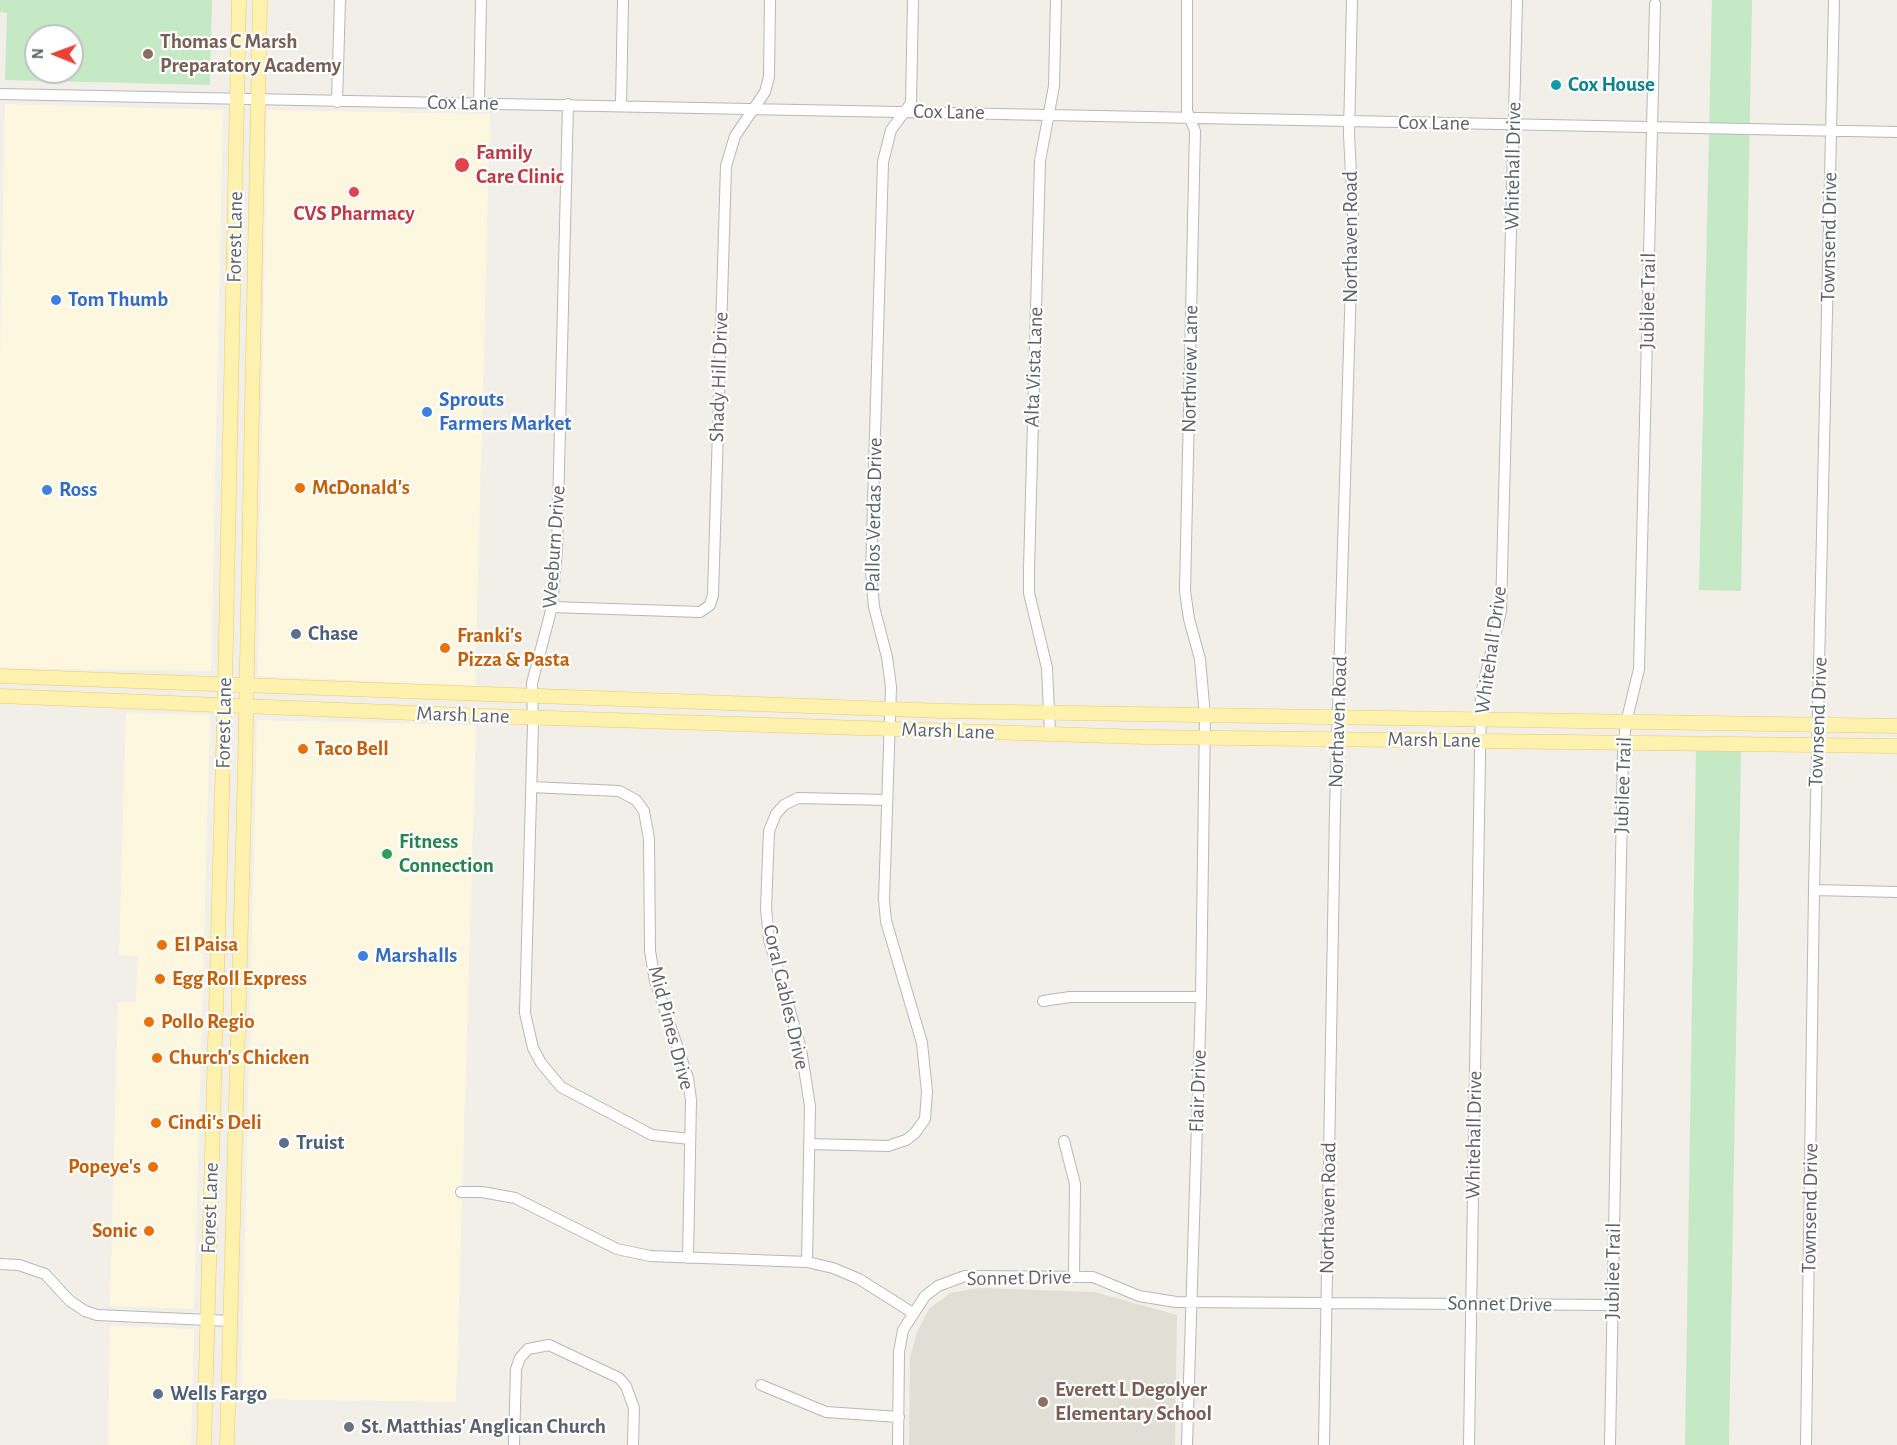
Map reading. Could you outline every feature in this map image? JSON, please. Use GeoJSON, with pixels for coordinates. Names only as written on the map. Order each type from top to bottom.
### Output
{"type":"FeatureCollection","features":[{"type":"Feature","properties":{"kind":"main road","name":"Forest Lane"},"geometry":{"type":"LineString","coordinates":[[204,1440],[225,705],[239,0]]}},
{"type":"Feature","properties":{"kind":"main road","name":"Forest Lane"},"geometry":{"type":"LineString","coordinates":[[227,1440],[239,1061],[260,0]]}},
{"type":"Feature","properties":{"kind":"main road"},"geometry":{"type":"LineString","coordinates":[[234,274],[255,275]]}},
{"type":"Feature","properties":{"kind":"main road"},"geometry":{"type":"LineString","coordinates":[[229,523],[249,524]]}},
{"type":"Feature","properties":{"kind":"main road","name":"Marsh Lane"},"geometry":{"type":"LineString","coordinates":[[0,676],[890,710],[1897,726]]}},
{"type":"Feature","properties":{"kind":"main road"},"geometry":{"type":"LineString","coordinates":[[70,679],[70,699]]}},
{"type":"Feature","properties":{"kind":"main road"},"geometry":{"type":"LineString","coordinates":[[384,692],[386,711]]}},
{"type":"Feature","properties":{"kind":"main road","name":"Marsh Lane"},"geometry":{"type":"LineString","coordinates":[[0,696],[1050,734],[1897,746]]}},
{"type":"Feature","properties":{"kind":"main road"},"geometry":{"type":"LineString","coordinates":[[220,864],[243,865]]}},
{"type":"Feature","properties":{"kind":"main road"},"geometry":{"type":"LineString","coordinates":[[215,1060],[239,1061]]}},
{"type":"Feature","properties":{"kind":"main road"},"geometry":{"type":"LineString","coordinates":[[211,1187],[235,1188]]}},
{"type":"Feature","properties":{"kind":"main road"},"geometry":{"type":"LineString","coordinates":[[204,1440],[227,1440]]}},
{"type":"Feature","properties":{"kind":"street"},"geometry":{"type":"LineString","coordinates":[[337,102],[340,0]]}},
{"type":"Feature","properties":{"kind":"street"},"geometry":{"type":"LineString","coordinates":[[479,103],[481,0]]}},
{"type":"Feature","properties":{"kind":"street"},"geometry":{"type":"LineString","coordinates":[[621,105],[623,0]]}},
{"type":"Feature","properties":{"kind":"street","name":"Shady Hill Drive"},"geometry":{"type":"LineString","coordinates":[[552,607],[700,612],[710,605],[713,595],[725,176],[729,150],[762,98],[769,77],[770,0]]}},
{"type":"Feature","properties":{"kind":"street","name":"Pallos Verdas Drive"},"geometry":{"type":"LineString","coordinates":[[809,1144],[888,1146],[906,1140],[915,1133],[925,1119],[927,1092],[922,1042],[886,921],[886,800],[890,710],[888,657],[874,607],[871,571],[883,162],[891,130],[911,100],[913,0]]}},
{"type":"Feature","properties":{"kind":"street","name":"Alta Vista Lane"},"geometry":{"type":"LineString","coordinates":[[1050,734],[1047,668],[1029,592],[1029,569],[1040,161],[1054,86],[1056,0]]}},
{"type":"Feature","properties":{"kind":"street","name":"Northview Lane"},"geometry":{"type":"LineString","coordinates":[[1187,0],[1187,111],[1195,131],[1185,591],[1188,619],[1200,659],[1205,716],[1204,737]]}},
{"type":"Feature","properties":{"kind":"street","name":"Northaven Road"},"geometry":{"type":"LineString","coordinates":[[1324,1445],[1337,718],[1353,216],[1349,122],[1352,0]]}},
{"type":"Feature","properties":{"kind":"street","name":"Whitehall Drive"},"geometry":{"type":"LineString","coordinates":[[1468,1445],[1480,741],[1484,678],[1501,611],[1517,0]]}},
{"type":"Feature","properties":{"kind":"street","name":"Townsend Drive"},"geometry":{"type":"LineString","coordinates":[[1806,1445],[1814,890],[1834,0]]}},
{"type":"Feature","properties":{"kind":"street","name":"Jubilee Trail"},"geometry":{"type":"LineString","coordinates":[[1610,1445],[1624,743],[1626,723],[1639,669],[1655,4]]}},
{"type":"Feature","properties":{"kind":"street","name":"Cox Lane"},"geometry":{"type":"LineString","coordinates":[[0,94],[1897,132]]}},
{"type":"Feature","properties":{"kind":"street","name":"Weeburn Drive"},"geometry":{"type":"LineString","coordinates":[[568,104],[557,550],[552,607],[535,663],[531,697],[533,717],[525,1013],[533,1048],[550,1075],[561,1087],[652,1135],[690,1139]]}},
{"type":"Feature","properties":{"kind":"street","name":"Flair Drive"},"geometry":{"type":"LineString","coordinates":[[1187,1445],[1201,997],[1204,737]]}},
{"type":"Feature","properties":{"kind":"street","name":"Mid Pines Drive"},"geometry":{"type":"LineString","coordinates":[[531,788],[619,791],[636,800],[644,811],[649,839],[650,951],[655,981],[688,1078],[690,1139],[688,1258]]}},
{"type":"Feature","properties":{"kind":"street","name":"Coral Gables Drive"},"geometry":{"type":"LineString","coordinates":[[807,1262],[810,1106],[801,1049],[769,939],[766,908],[769,831],[776,814],[784,805],[798,798],[886,800]]}},
{"type":"Feature","properties":{"kind":"street"},"geometry":{"type":"LineString","coordinates":[[1814,890],[1897,892]]}},
{"type":"Feature","properties":{"kind":"street"},"geometry":{"type":"LineString","coordinates":[[1043,1001],[1070,997],[1201,997]]}},
{"type":"Feature","properties":{"kind":"street"},"geometry":{"type":"LineString","coordinates":[[1064,1141],[1075,1184],[1074,1276]]}},
{"type":"Feature","properties":{"kind":"street"},"geometry":{"type":"LineString","coordinates":[[461,1192],[482,1192],[515,1198],[617,1249],[650,1256],[807,1262],[833,1268],[859,1279],[913,1313]]}},
{"type":"Feature","properties":{"kind":"street"},"geometry":{"type":"LineString","coordinates":[[0,1264],[19,1265],[45,1274],[70,1301],[85,1311],[97,1315],[231,1321]]}},
{"type":"Feature","properties":{"kind":"street","name":"Sonnet Drive"},"geometry":{"type":"LineString","coordinates":[[898,1445],[899,1352],[903,1330],[925,1296],[938,1286],[965,1276],[1093,1277],[1139,1296],[1191,1302],[1326,1301],[1613,1305]]}},
{"type":"Feature","properties":{"kind":"street"},"geometry":{"type":"LineString","coordinates":[[514,1445],[516,1369],[520,1358],[528,1349],[549,1345],[619,1378],[626,1386],[634,1408],[633,1445]]}},
{"type":"Feature","properties":{"kind":"street"},"geometry":{"type":"LineString","coordinates":[[761,1385],[826,1412],[899,1417]]}},
{"type":"Feature","properties":{"kind":"shaded area"},"geometry":{"type":"Polygon","coordinates":[[[5,104],[223,110],[211,671],[0,668],[0,367],[5,104]]]}},
{"type":"Feature","properties":{"kind":"shaded area"},"geometry":{"type":"Polygon","coordinates":[[[267,110],[490,114],[475,686],[258,676],[267,110]]]}},
{"type":"Feature","properties":{"kind":"shaded area"},"geometry":{"type":"Polygon","coordinates":[[[126,713],[210,715],[194,1309],[110,1306],[118,1002],[136,1002],[138,956],[119,955],[126,713]]]}},
{"type":"Feature","properties":{"kind":"shaded area"},"geometry":{"type":"Polygon","coordinates":[[[257,720],[476,725],[456,1402],[241,1399],[257,720]]]}},
{"type":"Feature","properties":{"kind":"shaded area","name":"Everett L Degolyer Elementary School"},"geometry":{"type":"Polygon","coordinates":[[[979,1288],[1094,1292],[1177,1315],[1175,1445],[909,1445],[910,1358],[917,1332],[929,1309],[950,1293],[979,1288]]]}},
{"type":"Feature","properties":{"kind":"shaded area"},"geometry":{"type":"Polygon","coordinates":[[[110,1326],[194,1329],[191,1445],[108,1445],[110,1326]]]}},
{"type":"Feature","properties":{"kind":"green space","name":"Thomas C Marsh Preparatory Academy"},"geometry":{"type":"Polygon","coordinates":[[[0,0],[212,0],[210,85],[84,82],[84,24],[24,24],[24,80],[5,80],[7,13],[0,12],[0,0]]]}},
{"type":"Feature","properties":{"kind":"green space"},"geometry":{"type":"Polygon","coordinates":[[[1712,0],[1752,0],[1741,591],[1699,590],[1712,0]]]}},
{"type":"Feature","properties":{"kind":"green space"},"geometry":{"type":"Polygon","coordinates":[[[1696,750],[1741,751],[1729,1445],[1685,1445],[1696,750]]]}},
{"type":"Feature","properties":{"kind":"place","name":"Thomas C Marsh Preparatory Academy"},"geometry":{"type":"Point","coordinates":[148,54]}},
{"type":"Feature","properties":{"kind":"place","name":"Cox House"},"geometry":{"type":"Point","coordinates":[1556,85]}},
{"type":"Feature","properties":{"kind":"place","name":"Family Care Clinic"},"geometry":{"type":"Point","coordinates":[462,165]}},
{"type":"Feature","properties":{"kind":"place","name":"CVS Pharmacy"},"geometry":{"type":"Point","coordinates":[354,192]}},
{"type":"Feature","properties":{"kind":"place","name":"Tom Thumb"},"geometry":{"type":"Point","coordinates":[56,300]}},
{"type":"Feature","properties":{"kind":"place","name":"Sprouts Farmers Market"},"geometry":{"type":"Point","coordinates":[427,412]}},
{"type":"Feature","properties":{"kind":"place","name":"McDonald's"},"geometry":{"type":"Point","coordinates":[300,488]}},
{"type":"Feature","properties":{"kind":"place","name":"Ross"},"geometry":{"type":"Point","coordinates":[47,490]}},
{"type":"Feature","properties":{"kind":"place","name":"Chase"},"geometry":{"type":"Point","coordinates":[296,634]}},
{"type":"Feature","properties":{"kind":"place","name":"Franki's Pizza & Pasta"},"geometry":{"type":"Point","coordinates":[445,648]}},
{"type":"Feature","properties":{"kind":"place","name":"Taco Bell"},"geometry":{"type":"Point","coordinates":[303,749]}},
{"type":"Feature","properties":{"kind":"place","name":"Fitness Connection"},"geometry":{"type":"Point","coordinates":[387,854]}},
{"type":"Feature","properties":{"kind":"place","name":"El Paisa"},"geometry":{"type":"Point","coordinates":[162,945]}},
{"type":"Feature","properties":{"kind":"place","name":"Marshalls"},"geometry":{"type":"Point","coordinates":[363,956]}},
{"type":"Feature","properties":{"kind":"place","name":"Egg Roll Express"},"geometry":{"type":"Point","coordinates":[160,979]}},
{"type":"Feature","properties":{"kind":"place","name":"Pollo Regio"},"geometry":{"type":"Point","coordinates":[149,1022]}},
{"type":"Feature","properties":{"kind":"place","name":"Church's Chicken"},"geometry":{"type":"Point","coordinates":[157,1058]}},
{"type":"Feature","properties":{"kind":"place","name":"Cindi's Deli"},"geometry":{"type":"Point","coordinates":[156,1123]}},
{"type":"Feature","properties":{"kind":"place","name":"Truist"},"geometry":{"type":"Point","coordinates":[284,1143]}},
{"type":"Feature","properties":{"kind":"place","name":"Popeye's"},"geometry":{"type":"Point","coordinates":[153,1167]}},
{"type":"Feature","properties":{"kind":"place","name":"Sonic"},"geometry":{"type":"Point","coordinates":[149,1231]}},
{"type":"Feature","properties":{"kind":"place","name":"Wells Fargo"},"geometry":{"type":"Point","coordinates":[158,1394]}},
{"type":"Feature","properties":{"kind":"place","name":"Everett L Degolyer Elementary School"},"geometry":{"type":"Point","coordinates":[1043,1402]}},
{"type":"Feature","properties":{"kind":"place","name":"St. Matthias' Anglican Church"},"geometry":{"type":"Point","coordinates":[349,1427]}}]}
